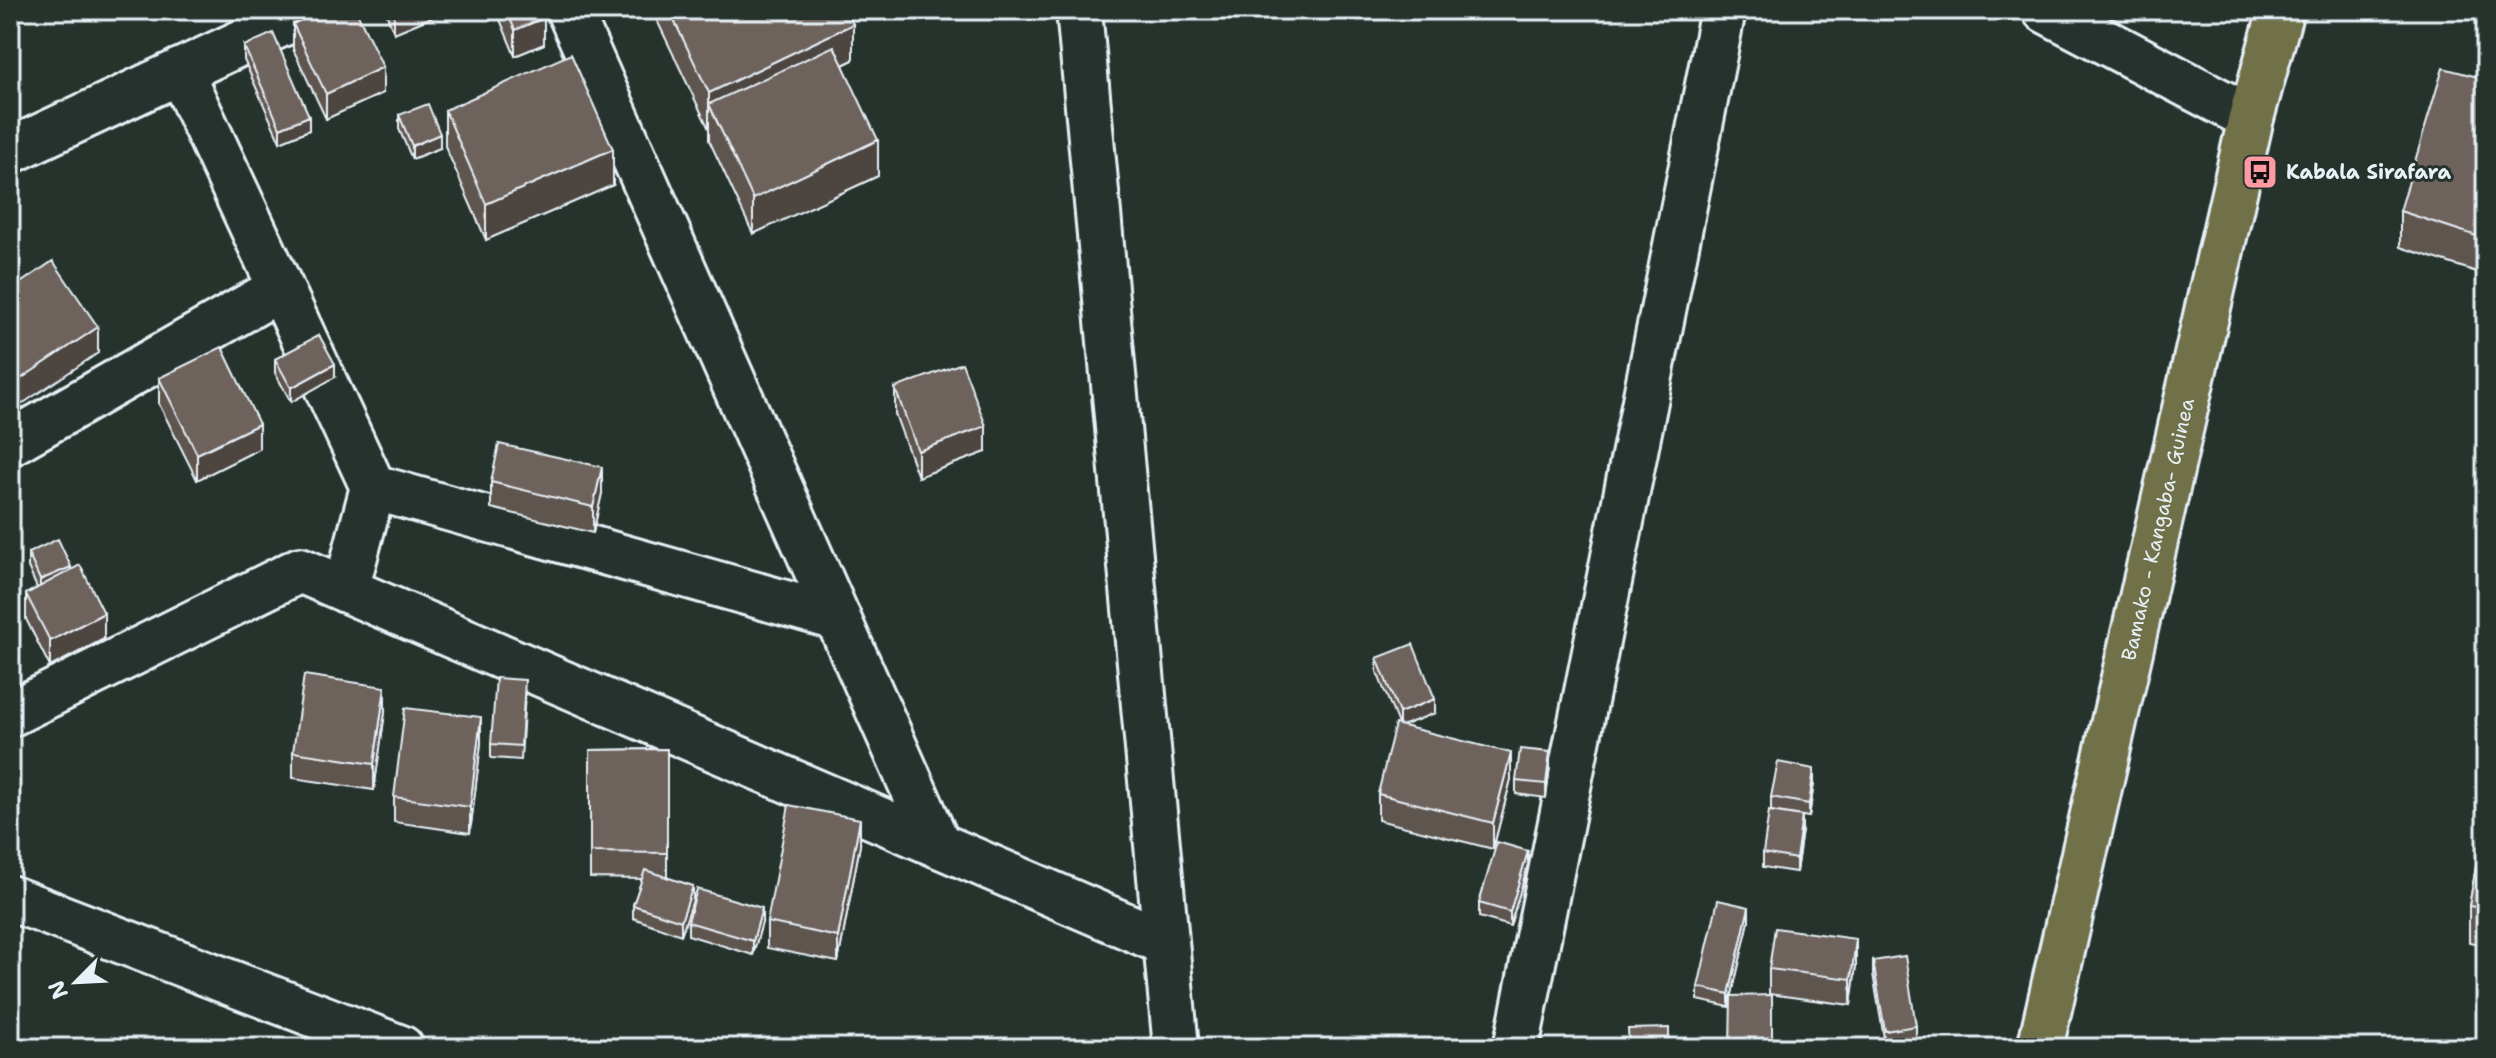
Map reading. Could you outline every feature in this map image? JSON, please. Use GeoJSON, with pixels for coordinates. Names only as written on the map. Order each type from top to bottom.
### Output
{"type":"FeatureCollection","features":[{"type":"Feature","properties":{"kind":"main road","name":"Bamako - Kangaba- Guinea"},"geometry":{"type":"LineString","coordinates":[[2040,1048],[2251,118],[2281,10]]}},
{"type":"Feature","properties":{"kind":"street"},"geometry":{"type":"LineString","coordinates":[[10,151],[311,10]]}},
{"type":"Feature","properties":{"kind":"street"},"geometry":{"type":"LineString","coordinates":[[569,10],[938,845]]}},
{"type":"Feature","properties":{"kind":"street"},"geometry":{"type":"LineString","coordinates":[[1079,10],[1176,1048]]}},
{"type":"Feature","properties":{"kind":"street"},"geometry":{"type":"LineString","coordinates":[[1516,1048],[1723,10]]}},
{"type":"Feature","properties":{"kind":"street"},"geometry":{"type":"LineString","coordinates":[[2045,10],[2251,118]]}},
{"type":"Feature","properties":{"kind":"street"},"geometry":{"type":"LineString","coordinates":[[180,71],[373,487],[346,590]]}},
{"type":"Feature","properties":{"kind":"street"},"geometry":{"type":"LineString","coordinates":[[10,443],[281,288]]}},
{"type":"Feature","properties":{"kind":"street"},"geometry":{"type":"LineString","coordinates":[[373,487],[838,618]]}},
{"type":"Feature","properties":{"kind":"street"},"geometry":{"type":"LineString","coordinates":[[10,714],[300,570],[1166,943]]}},
{"type":"Feature","properties":{"kind":"street"},"geometry":{"type":"LineString","coordinates":[[10,898],[401,1048]]}},
{"type":"Feature","properties":{"kind":"building"},"geometry":{"type":"Polygon","coordinates":[[[321,10],[356,10],[383,67],[326,94],[293,24],[321,10]]]}},
{"type":"Feature","properties":{"kind":"building"},"geometry":{"type":"Polygon","coordinates":[[[506,10],[541,10],[544,18],[515,30],[506,10]]]}},
{"type":"Feature","properties":{"kind":"building"},"geometry":{"type":"Polygon","coordinates":[[[669,10],[846,10],[853,24],[709,93],[669,10]]]}},
{"type":"Feature","properties":{"kind":"building"},"geometry":{"type":"Polygon","coordinates":[[[273,33],[309,116],[280,128],[244,46],[273,33]]]}},
{"type":"Feature","properties":{"kind":"building"},"geometry":{"type":"Polygon","coordinates":[[[834,46],[878,140],[753,199],[709,104],[834,46]]]}},
{"type":"Feature","properties":{"kind":"building"},"geometry":{"type":"Polygon","coordinates":[[[571,54],[613,149],[486,204],[445,110],[571,54]]]}},
{"type":"Feature","properties":{"kind":"building"},"geometry":{"type":"Polygon","coordinates":[[[2443,68],[2486,79],[2486,239],[2400,211],[2443,68]]]}},
{"type":"Feature","properties":{"kind":"building"},"geometry":{"type":"Polygon","coordinates":[[[428,104],[440,134],[412,146],[399,115],[428,104]]]}},
{"type":"Feature","properties":{"kind":"building"},"geometry":{"type":"Polygon","coordinates":[[[53,261],[98,327],[10,386],[10,290],[53,261]]]}},
{"type":"Feature","properties":{"kind":"building"},"geometry":{"type":"Polygon","coordinates":[[[319,335],[335,364],[291,388],[275,359],[319,335]]]}},
{"type":"Feature","properties":{"kind":"building"},"geometry":{"type":"Polygon","coordinates":[[[222,347],[259,424],[197,454],[159,378],[222,347]]]}},
{"type":"Feature","properties":{"kind":"building"},"geometry":{"type":"Polygon","coordinates":[[[962,363],[986,426],[918,451],[895,388],[962,363]]]}},
{"type":"Feature","properties":{"kind":"building"},"geometry":{"type":"Polygon","coordinates":[[[499,444],[602,467],[593,507],[491,482],[499,444]]]}},
{"type":"Feature","properties":{"kind":"building"},"geometry":{"type":"Polygon","coordinates":[[[58,539],[71,567],[40,580],[28,553],[58,539]]]}},
{"type":"Feature","properties":{"kind":"building"},"geometry":{"type":"Polygon","coordinates":[[[80,565],[104,613],[50,641],[26,594],[80,565]]]}},
{"type":"Feature","properties":{"kind":"building"},"geometry":{"type":"Polygon","coordinates":[[[1413,644],[1435,699],[1399,713],[1377,658],[1413,644]]]}},
{"type":"Feature","properties":{"kind":"building"},"geometry":{"type":"Polygon","coordinates":[[[304,675],[385,687],[374,764],[293,752],[304,675]]]}},
{"type":"Feature","properties":{"kind":"building"},"geometry":{"type":"Polygon","coordinates":[[[496,678],[525,680],[521,746],[491,744],[496,678]]]}},
{"type":"Feature","properties":{"kind":"building"},"geometry":{"type":"Polygon","coordinates":[[[405,708],[481,717],[470,807],[394,797],[405,708]]]}},
{"type":"Feature","properties":{"kind":"building"},"geometry":{"type":"Polygon","coordinates":[[[1395,724],[1511,753],[1493,823],[1378,794],[1395,724]]]}},
{"type":"Feature","properties":{"kind":"building"},"geometry":{"type":"Polygon","coordinates":[[[667,749],[667,853],[590,852],[590,750],[667,749]]]}},
{"type":"Feature","properties":{"kind":"building"},"geometry":{"type":"Polygon","coordinates":[[[1520,749],[1550,752],[1546,784],[1516,781],[1520,749]]]}},
{"type":"Feature","properties":{"kind":"building"},"geometry":{"type":"Polygon","coordinates":[[[1778,762],[1814,769],[1809,804],[1771,797],[1778,762]]]}},
{"type":"Feature","properties":{"kind":"building"},"geometry":{"type":"Polygon","coordinates":[[[789,805],[860,819],[838,937],[767,922],[789,805]]]}},
{"type":"Feature","properties":{"kind":"building"},"geometry":{"type":"Polygon","coordinates":[[[1769,811],[1802,816],[1796,859],[1763,853],[1769,811]]]}},
{"type":"Feature","properties":{"kind":"building"},"geometry":{"type":"Polygon","coordinates":[[[2486,811],[2486,909],[2469,906],[2486,811]]]}},
{"type":"Feature","properties":{"kind":"building"},"geometry":{"type":"Polygon","coordinates":[[[1497,842],[1528,851],[1510,912],[1479,903],[1497,842]]]}},
{"type":"Feature","properties":{"kind":"building"},"geometry":{"type":"Polygon","coordinates":[[[645,870],[693,886],[681,921],[633,905],[645,870]]]}},
{"type":"Feature","properties":{"kind":"building"},"geometry":{"type":"Polygon","coordinates":[[[697,889],[762,908],[753,941],[688,922],[697,889]]]}},
{"type":"Feature","properties":{"kind":"building"},"geometry":{"type":"Polygon","coordinates":[[[1718,900],[1749,907],[1729,994],[1698,987],[1718,900]]]}},
{"type":"Feature","properties":{"kind":"building"},"geometry":{"type":"Polygon","coordinates":[[[1775,928],[1856,939],[1851,979],[1769,969],[1775,928]]]}},
{"type":"Feature","properties":{"kind":"building"},"geometry":{"type":"Polygon","coordinates":[[[1905,956],[1916,1026],[1885,1031],[1873,961],[1905,956]]]}},
{"type":"Feature","properties":{"kind":"building"},"geometry":{"type":"Polygon","coordinates":[[[1772,995],[1772,1048],[1730,1048],[1731,996],[1772,995]]]}},
{"type":"Feature","properties":{"kind":"building"},"geometry":{"type":"Polygon","coordinates":[[[1669,1028],[1669,1048],[1629,1048],[1628,1029],[1669,1028]]]}},
{"type":"Feature","properties":{"kind":"building"},"geometry":{"type":"Polygon","coordinates":[[[1775,1046],[1816,1048],[1775,1048],[1775,1046]]]}},
{"type":"Feature","properties":{"kind":"place","name":"Kabala Sirafara"},"geometry":{"type":"Point","coordinates":[2260,172]}}]}
